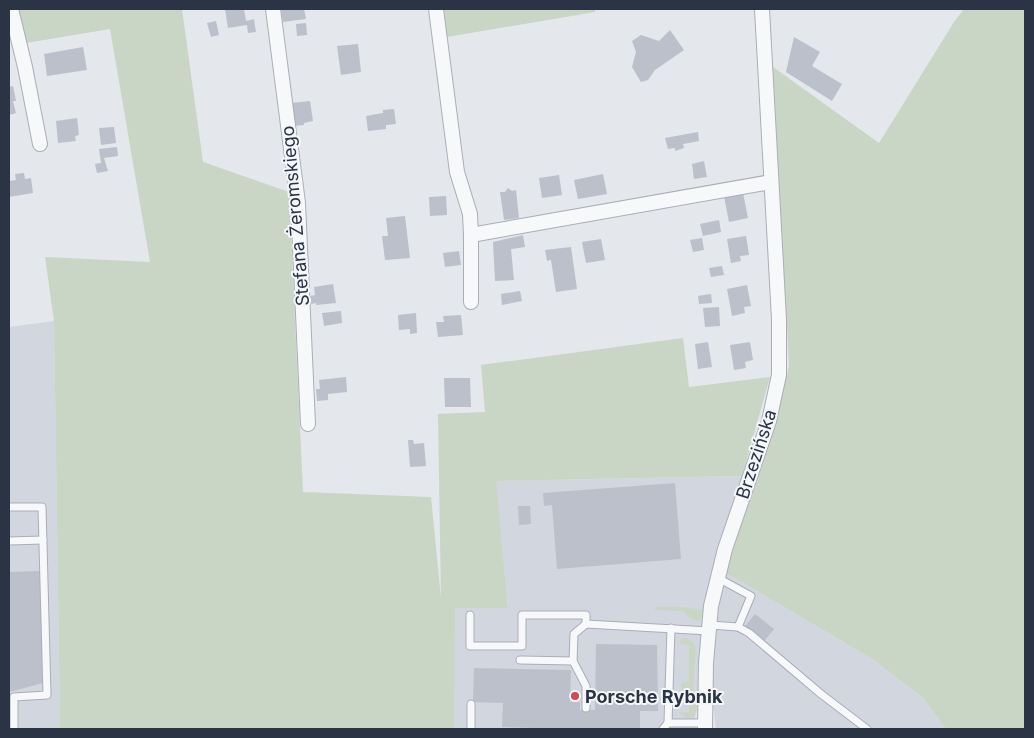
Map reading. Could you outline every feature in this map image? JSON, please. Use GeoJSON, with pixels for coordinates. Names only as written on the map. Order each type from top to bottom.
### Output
{"type":"FeatureCollection","features":[{"type":"Feature","properties":{"kind":"street"},"geometry":{"type":"LineString","coordinates":[[11,9],[26,67],[40,144]]}},
{"type":"Feature","properties":{"kind":"street","name":"Stefana Żeromskiego"},"geometry":{"type":"LineString","coordinates":[[273,9],[298,203],[308,424]]}},
{"type":"Feature","properties":{"kind":"street"},"geometry":{"type":"LineString","coordinates":[[436,9],[457,172],[470,214],[470,302]]}},
{"type":"Feature","properties":{"kind":"street","name":"Brzezińska"},"geometry":{"type":"LineString","coordinates":[[706,727],[706,663],[709,628],[718,578],[725,548],[769,421],[779,375],[779,319],[762,9]]}},
{"type":"Feature","properties":{"kind":"street"},"geometry":{"type":"LineString","coordinates":[[471,236],[771,182]]}},
{"type":"Feature","properties":{"kind":"lane"},"geometry":{"type":"LineString","coordinates":[[9,507],[42,507],[47,695],[11,697],[14,729]]}},
{"type":"Feature","properties":{"kind":"lane"},"geometry":{"type":"LineString","coordinates":[[9,541],[43,540]]}},
{"type":"Feature","properties":{"kind":"lane"},"geometry":{"type":"LineString","coordinates":[[718,578],[751,596],[738,627]]}},
{"type":"Feature","properties":{"kind":"lane"},"geometry":{"type":"LineString","coordinates":[[470,615],[470,646],[522,646],[522,615],[586,615],[586,624]]}},
{"type":"Feature","properties":{"kind":"lane"},"geometry":{"type":"LineString","coordinates":[[586,708],[586,686],[573,661],[574,634],[586,624],[671,628],[738,627],[761,642],[821,694],[867,729]]}},
{"type":"Feature","properties":{"kind":"lane"},"geometry":{"type":"LineString","coordinates":[[671,628],[665,726],[706,727]]}},
{"type":"Feature","properties":{"kind":"lane"},"geometry":{"type":"LineString","coordinates":[[520,660],[573,661]]}},
{"type":"Feature","properties":{"kind":"lane"},"geometry":{"type":"LineString","coordinates":[[471,704],[471,729]]}},
{"type":"Feature","properties":{"kind":"shaded area"},"geometry":{"type":"Polygon","coordinates":[[[54,321],[60,729],[9,729],[9,327],[54,321]]]}},
{"type":"Feature","properties":{"kind":"shaded area"},"geometry":{"type":"Polygon","coordinates":[[[750,476],[706,609],[694,723],[695,729],[454,729],[454,606],[508,606],[495,481],[750,476]]]}},
{"type":"Feature","properties":{"kind":"shaded area"},"geometry":{"type":"Polygon","coordinates":[[[725,574],[735,578],[874,660],[923,698],[946,729],[716,729],[711,685],[718,604],[725,574]]]}},
{"type":"Feature","properties":{"kind":"green space"},"geometry":{"type":"Polygon","coordinates":[[[15,9],[182,9],[203,162],[289,192],[303,492],[431,497],[441,598],[438,414],[485,412],[481,365],[683,338],[689,387],[770,377],[742,476],[496,481],[508,608],[455,608],[454,729],[60,729],[54,321],[45,257],[150,262],[110,29],[26,43],[15,9]]]}},
{"type":"Feature","properties":{"kind":"green space"},"geometry":{"type":"Polygon","coordinates":[[[444,9],[595,9],[595,12],[447,37],[444,9]]]}},
{"type":"Feature","properties":{"kind":"green space"},"geometry":{"type":"Polygon","coordinates":[[[964,9],[1025,9],[1025,729],[946,729],[923,698],[874,660],[735,578],[725,574],[774,423],[789,366],[773,67],[879,143],[964,9]]]}},
{"type":"Feature","properties":{"kind":"green space"},"geometry":{"type":"Polygon","coordinates":[[[655,607],[683,607],[703,610],[702,616],[698,621],[692,619],[683,611],[655,610],[655,607]]]}},
{"type":"Feature","properties":{"kind":"green space"},"geometry":{"type":"Polygon","coordinates":[[[686,638],[693,642],[696,647],[693,688],[697,708],[694,717],[686,718],[678,712],[689,712],[689,691],[683,690],[681,685],[683,682],[689,681],[689,645],[679,644],[682,639],[686,638]]]}},
{"type":"Feature","properties":{"kind":"building"},"geometry":{"type":"Polygon","coordinates":[[[225,9],[244,9],[246,21],[254,19],[256,32],[248,33],[247,25],[228,28],[225,9]]]}},
{"type":"Feature","properties":{"kind":"building"},"geometry":{"type":"Polygon","coordinates":[[[281,9],[304,9],[306,19],[283,22],[281,9]]]}},
{"type":"Feature","properties":{"kind":"building"},"geometry":{"type":"Polygon","coordinates":[[[216,21],[219,35],[211,37],[207,23],[216,21]]]}},
{"type":"Feature","properties":{"kind":"building"},"geometry":{"type":"Polygon","coordinates":[[[306,23],[307,35],[297,36],[296,24],[306,23]]]}},
{"type":"Feature","properties":{"kind":"building"},"geometry":{"type":"Polygon","coordinates":[[[670,30],[684,50],[655,70],[648,80],[641,82],[632,67],[636,52],[632,41],[641,35],[659,41],[670,30]]]}},
{"type":"Feature","properties":{"kind":"building"},"geometry":{"type":"Polygon","coordinates":[[[794,37],[820,52],[812,66],[842,84],[832,101],[786,72],[794,37]]]}},
{"type":"Feature","properties":{"kind":"building"},"geometry":{"type":"Polygon","coordinates":[[[358,44],[361,72],[341,75],[337,46],[358,44]]]}},
{"type":"Feature","properties":{"kind":"building"},"geometry":{"type":"Polygon","coordinates":[[[83,47],[87,70],[47,76],[44,54],[83,47]]]}},
{"type":"Feature","properties":{"kind":"building"},"geometry":{"type":"Polygon","coordinates":[[[13,86],[16,101],[13,101],[16,113],[9,115],[9,87],[13,86]]]}},
{"type":"Feature","properties":{"kind":"building"},"geometry":{"type":"Polygon","coordinates":[[[310,101],[313,121],[304,123],[304,125],[294,126],[292,103],[310,101]]]}},
{"type":"Feature","properties":{"kind":"building"},"geometry":{"type":"Polygon","coordinates":[[[394,109],[396,124],[386,125],[386,129],[368,131],[366,116],[383,113],[383,110],[394,109]]]}},
{"type":"Feature","properties":{"kind":"building"},"geometry":{"type":"Polygon","coordinates":[[[77,118],[79,135],[75,136],[76,141],[58,143],[56,121],[77,118]]]}},
{"type":"Feature","properties":{"kind":"building"},"geometry":{"type":"Polygon","coordinates":[[[114,127],[116,143],[101,145],[99,128],[114,127]]]}},
{"type":"Feature","properties":{"kind":"building"},"geometry":{"type":"Polygon","coordinates":[[[698,132],[699,141],[683,144],[684,148],[675,151],[675,148],[668,149],[665,138],[698,132]]]}},
{"type":"Feature","properties":{"kind":"building"},"geometry":{"type":"Polygon","coordinates":[[[117,147],[118,156],[104,158],[108,171],[97,173],[95,164],[101,163],[99,149],[117,147]]]}},
{"type":"Feature","properties":{"kind":"building"},"geometry":{"type":"Polygon","coordinates":[[[704,161],[707,177],[694,179],[692,164],[704,161]]]}},
{"type":"Feature","properties":{"kind":"building"},"geometry":{"type":"Polygon","coordinates":[[[24,173],[25,179],[31,178],[33,193],[9,197],[9,181],[16,180],[15,174],[24,173]]]}},
{"type":"Feature","properties":{"kind":"building"},"geometry":{"type":"Polygon","coordinates":[[[603,174],[607,194],[578,199],[574,180],[603,174]]]}},
{"type":"Feature","properties":{"kind":"building"},"geometry":{"type":"Polygon","coordinates":[[[559,175],[562,195],[542,198],[539,178],[559,175]]]}},
{"type":"Feature","properties":{"kind":"building"},"geometry":{"type":"Polygon","coordinates":[[[508,188],[512,191],[516,190],[519,218],[504,220],[500,192],[505,192],[508,188]]]}},
{"type":"Feature","properties":{"kind":"building"},"geometry":{"type":"Polygon","coordinates":[[[743,193],[748,218],[729,222],[724,196],[743,193]]]}},
{"type":"Feature","properties":{"kind":"building"},"geometry":{"type":"Polygon","coordinates":[[[446,196],[447,215],[430,216],[429,197],[446,196]]]}},
{"type":"Feature","properties":{"kind":"building"},"geometry":{"type":"Polygon","coordinates":[[[405,216],[410,258],[385,260],[382,236],[388,236],[386,218],[405,216]]]}},
{"type":"Feature","properties":{"kind":"building"},"geometry":{"type":"Polygon","coordinates":[[[719,220],[721,232],[703,236],[700,224],[719,220]]]}},
{"type":"Feature","properties":{"kind":"building"},"geometry":{"type":"Polygon","coordinates":[[[523,235],[525,247],[511,249],[514,280],[495,281],[493,242],[523,235]]]}},
{"type":"Feature","properties":{"kind":"building"},"geometry":{"type":"Polygon","coordinates":[[[746,236],[749,255],[740,256],[741,261],[731,263],[727,239],[746,236]]]}},
{"type":"Feature","properties":{"kind":"building"},"geometry":{"type":"Polygon","coordinates":[[[702,238],[704,250],[693,252],[690,240],[702,238]]]}},
{"type":"Feature","properties":{"kind":"building"},"geometry":{"type":"Polygon","coordinates":[[[601,239],[605,260],[586,263],[582,242],[601,239]]]}},
{"type":"Feature","properties":{"kind":"building"},"geometry":{"type":"Polygon","coordinates":[[[571,247],[577,289],[556,292],[551,260],[547,261],[545,250],[571,247]]]}},
{"type":"Feature","properties":{"kind":"building"},"geometry":{"type":"Polygon","coordinates":[[[459,251],[461,265],[445,267],[443,253],[459,251]]]}},
{"type":"Feature","properties":{"kind":"building"},"geometry":{"type":"Polygon","coordinates":[[[722,266],[724,275],[711,277],[709,268],[722,266]]]}},
{"type":"Feature","properties":{"kind":"building"},"geometry":{"type":"Polygon","coordinates":[[[333,284],[336,303],[311,304],[310,296],[315,295],[314,287],[333,284]]]}},
{"type":"Feature","properties":{"kind":"building"},"geometry":{"type":"Polygon","coordinates":[[[747,285],[751,306],[744,307],[745,313],[732,316],[727,289],[747,285]]]}},
{"type":"Feature","properties":{"kind":"building"},"geometry":{"type":"Polygon","coordinates":[[[520,291],[522,301],[502,305],[501,294],[520,291]]]}},
{"type":"Feature","properties":{"kind":"building"},"geometry":{"type":"Polygon","coordinates":[[[711,294],[712,303],[699,304],[698,296],[711,294]]]}},
{"type":"Feature","properties":{"kind":"building"},"geometry":{"type":"Polygon","coordinates":[[[719,307],[720,326],[705,327],[703,308],[719,307]]]}},
{"type":"Feature","properties":{"kind":"building"},"geometry":{"type":"Polygon","coordinates":[[[341,311],[342,323],[324,326],[322,313],[341,311]]]}},
{"type":"Feature","properties":{"kind":"building"},"geometry":{"type":"Polygon","coordinates":[[[416,313],[417,333],[410,334],[410,329],[399,330],[398,315],[416,313]]]}},
{"type":"Feature","properties":{"kind":"building"},"geometry":{"type":"Polygon","coordinates":[[[461,315],[463,335],[438,337],[436,322],[444,322],[443,316],[461,315]]]}},
{"type":"Feature","properties":{"kind":"building"},"geometry":{"type":"Polygon","coordinates":[[[708,342],[712,367],[698,369],[695,344],[708,342]]]}},
{"type":"Feature","properties":{"kind":"building"},"geometry":{"type":"Polygon","coordinates":[[[750,342],[753,360],[745,362],[746,368],[734,370],[730,345],[750,342]]]}},
{"type":"Feature","properties":{"kind":"building"},"geometry":{"type":"Polygon","coordinates":[[[346,377],[347,392],[328,394],[328,400],[317,401],[316,389],[320,389],[319,380],[346,377]]]}},
{"type":"Feature","properties":{"kind":"building"},"geometry":{"type":"Polygon","coordinates":[[[444,378],[470,378],[471,407],[445,407],[444,378]]]}},
{"type":"Feature","properties":{"kind":"building"},"geometry":{"type":"Polygon","coordinates":[[[408,440],[413,440],[414,444],[424,443],[426,466],[410,467],[408,440]]]}},
{"type":"Feature","properties":{"kind":"building"},"geometry":{"type":"Polygon","coordinates":[[[675,483],[681,559],[557,569],[552,505],[544,506],[543,493],[675,483]]]}},
{"type":"Feature","properties":{"kind":"building"},"geometry":{"type":"Polygon","coordinates":[[[518,506],[530,506],[531,524],[519,525],[518,506]]]}},
{"type":"Feature","properties":{"kind":"building"},"geometry":{"type":"Polygon","coordinates":[[[40,571],[43,683],[9,692],[9,572],[40,571]]]}},
{"type":"Feature","properties":{"kind":"building"},"geometry":{"type":"Polygon","coordinates":[[[755,614],[774,629],[761,645],[742,630],[755,614]]]}},
{"type":"Feature","properties":{"kind":"building"},"geometry":{"type":"Polygon","coordinates":[[[596,644],[657,645],[658,711],[640,711],[640,729],[536,729],[502,727],[503,703],[473,702],[474,668],[571,670],[570,702],[580,702],[580,710],[595,710],[596,644]]]}},
{"type":"Feature","properties":{"kind":"place","name":"Porsche Rybnik"},"geometry":{"type":"Point","coordinates":[575,696]}}]}
